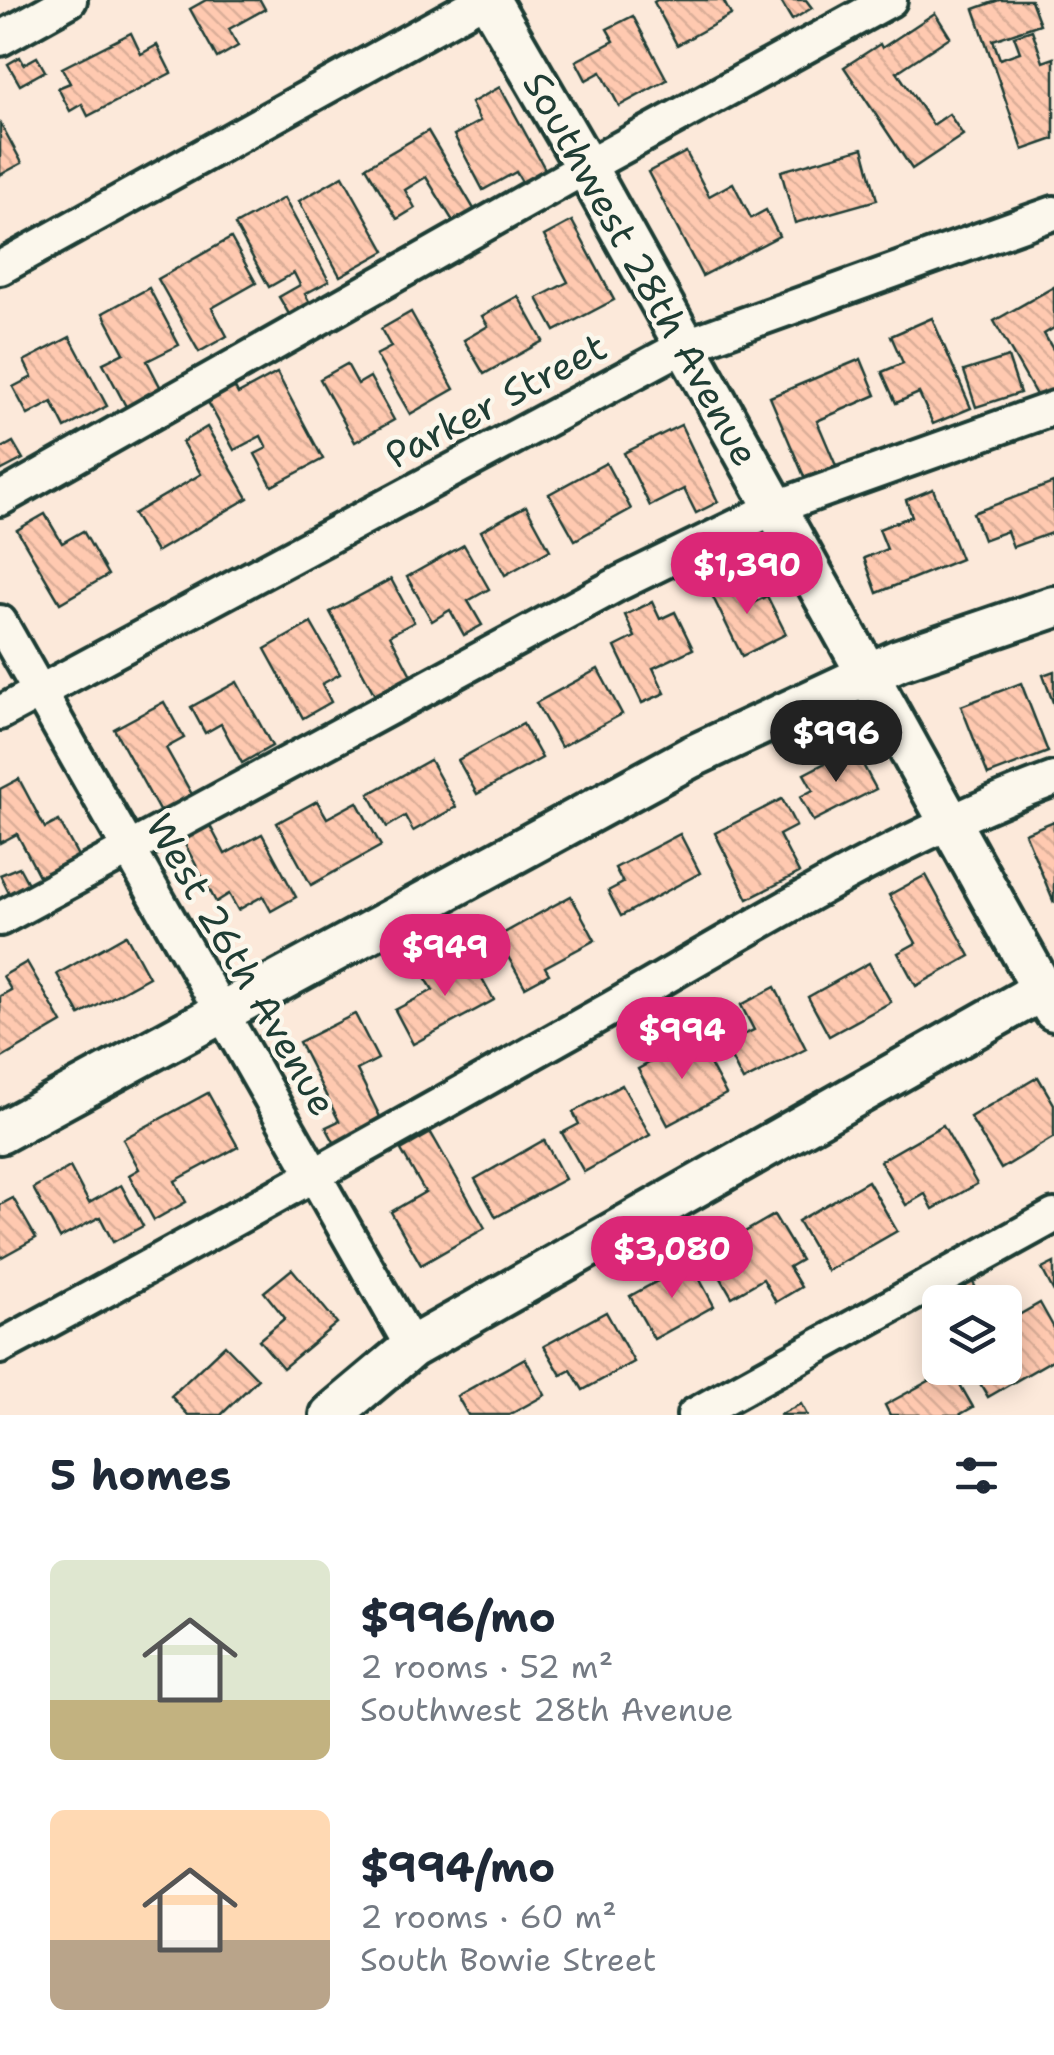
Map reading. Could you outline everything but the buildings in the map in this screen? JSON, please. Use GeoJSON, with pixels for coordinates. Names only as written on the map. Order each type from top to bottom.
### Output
{"type":"FeatureCollection","features":[{"type":"Feature","properties":{"kind":"main road","name":"Southwest 28th Avenue"},"geometry":{"type":"LineString","coordinates":[[486,0],[586,167],[948,823],[1050,995]]}},
{"type":"Feature","properties":{"kind":"main road"},"geometry":{"type":"LineString","coordinates":[[0,1133],[628,788],[866,674],[1054,606]]}},
{"type":"Feature","properties":{"kind":"main road"},"geometry":{"type":"LineString","coordinates":[[331,1415],[412,1348],[1050,995]]}},
{"type":"Feature","properties":{"kind":"street"},"geometry":{"type":"LineString","coordinates":[[0,39],[70,0]]}},
{"type":"Feature","properties":{"kind":"street"},"geometry":{"type":"LineString","coordinates":[[0,268],[486,0]]}},
{"type":"Feature","properties":{"kind":"street"},"geometry":{"type":"LineString","coordinates":[[0,499],[586,167],[890,0]]}},
{"type":"Feature","properties":{"kind":"street","name":"Parker Street"},"geometry":{"type":"LineString","coordinates":[[0,713],[684,346],[1054,213]]}},
{"type":"Feature","properties":{"kind":"street"},"geometry":{"type":"LineString","coordinates":[[0,920],[620,582],[774,508],[1054,408]]}},
{"type":"Feature","properties":{"kind":"street","name":"West 26th Avenue"},"geometry":{"type":"LineString","coordinates":[[0,622],[412,1348]]}},
{"type":"Feature","properties":{"kind":"street"},"geometry":{"type":"LineString","coordinates":[[0,1347],[316,1176],[816,892],[948,823],[1054,779]]}},
{"type":"Feature","properties":{"kind":"street"},"geometry":{"type":"LineString","coordinates":[[694,1415],[1054,1216]]}}]}
